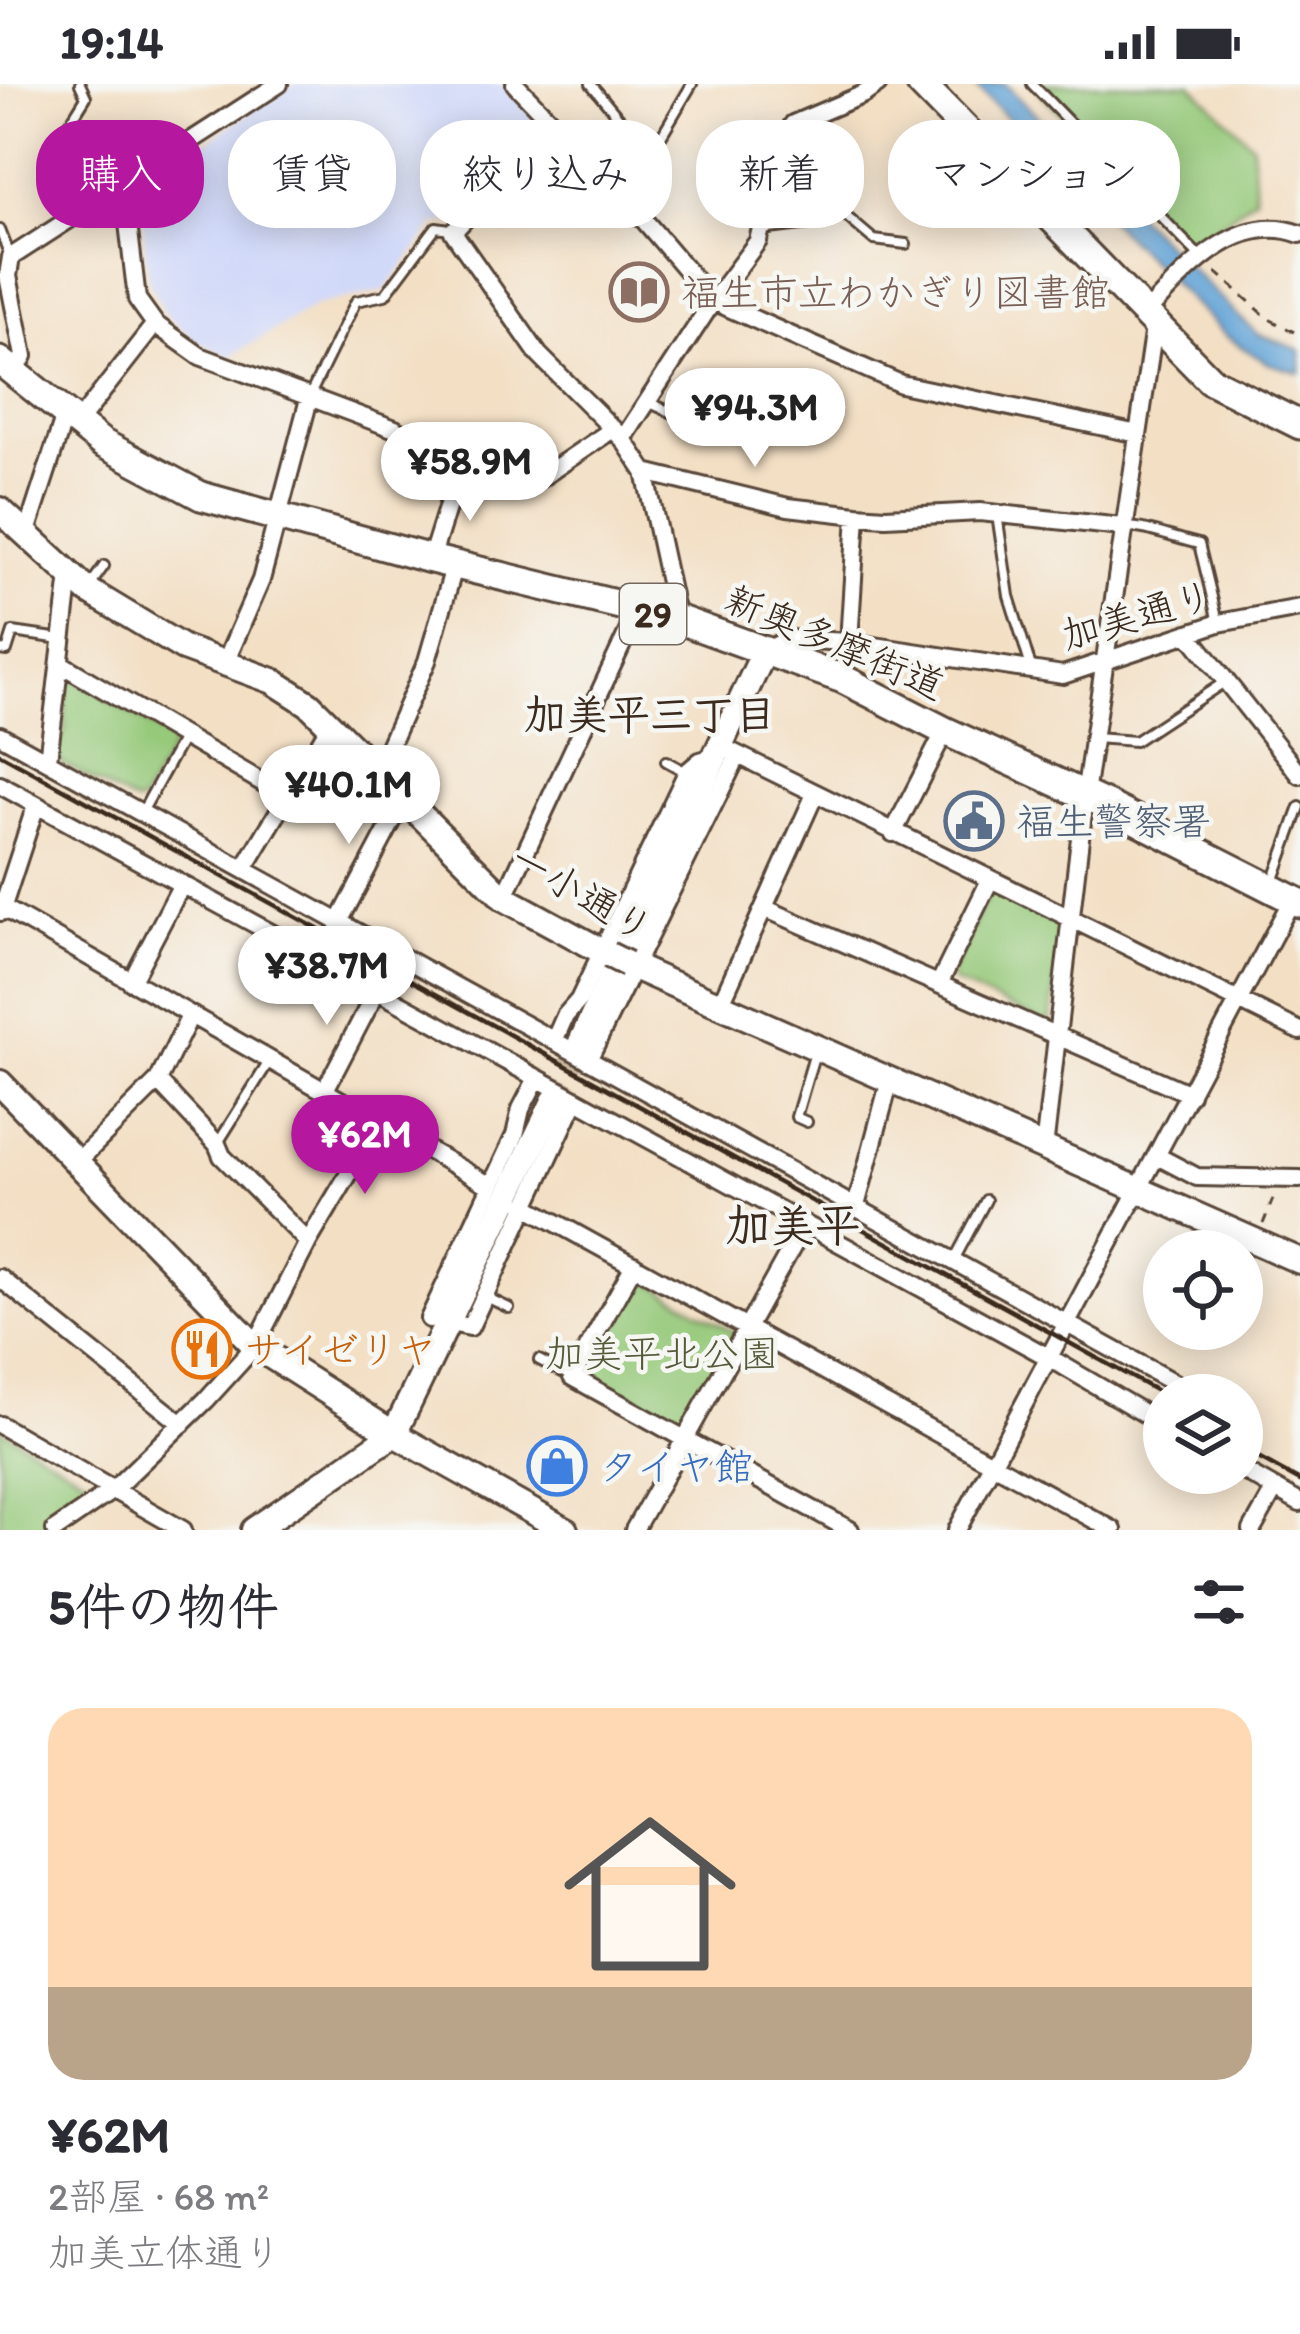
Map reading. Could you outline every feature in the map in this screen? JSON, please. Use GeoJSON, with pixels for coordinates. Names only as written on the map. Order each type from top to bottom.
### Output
{"type":"FeatureCollection","features":[{"type":"Feature","properties":{"kind":"main road"},"geometry":{"type":"LineString","coordinates":[[921,84],[1210,380],[1300,425]]}},
{"type":"Feature","properties":{"kind":"main road","name":"新奥多摩街道"},"geometry":{"type":"LineString","coordinates":[[7,367],[102,443],[201,496],[677,620],[843,679],[1288,897]]}},
{"type":"Feature","properties":{"kind":"street"},"geometry":{"type":"LineString","coordinates":[[515,84],[551,120]]}},
{"type":"Feature","properties":{"kind":"street"},"geometry":{"type":"LineString","coordinates":[[128,228],[137,298],[155,324],[200,356],[395,429],[458,473],[541,478],[618,434],[650,403],[712,301],[758,241],[780,146],[793,124],[878,84]]}},
{"type":"Feature","properties":{"kind":"street"},"geometry":{"type":"LineString","coordinates":[[204,130],[269,86]]}},
{"type":"Feature","properties":{"kind":"street"},"geometry":{"type":"LineString","coordinates":[[1044,1149],[1085,794],[1138,434],[1150,316],[1197,261],[1255,227],[1282,227],[1300,234]]}},
{"type":"Feature","properties":{"kind":"street"},"geometry":{"type":"LineString","coordinates":[[7,367],[25,356],[8,276],[11,257],[56,228]]}},
{"type":"Feature","properties":{"kind":"street"},"geometry":{"type":"LineString","coordinates":[[457,228],[453,232],[539,355],[618,434],[645,472],[677,620]]}},
{"type":"Feature","properties":{"kind":"street"},"geometry":{"type":"LineString","coordinates":[[651,228],[712,301],[901,384],[1138,434]]}},
{"type":"Feature","properties":{"kind":"street"},"geometry":{"type":"LineString","coordinates":[[27,532],[70,420],[155,324]]}},
{"type":"Feature","properties":{"kind":"street"},"geometry":{"type":"LineString","coordinates":[[225,662],[261,580],[309,399]]}},
{"type":"Feature","properties":{"kind":"street"},"geometry":{"type":"LineString","coordinates":[[645,472],[788,507],[857,515],[997,514],[1122,527]]}},
{"type":"Feature","properties":{"kind":"street"},"geometry":{"type":"LineString","coordinates":[[379,771],[427,662],[458,473]]}},
{"type":"Feature","properties":{"kind":"street","name":"一小通り"},"geometry":{"type":"LineString","coordinates":[[0,510],[79,582],[183,648],[273,681],[309,704],[504,898],[618,959],[1229,1230]]}},
{"type":"Feature","properties":{"kind":"street"},"geometry":{"type":"LineString","coordinates":[[843,679],[857,515]]}},
{"type":"Feature","properties":{"kind":"street"},"geometry":{"type":"LineString","coordinates":[[48,760],[62,639],[79,582]]}},
{"type":"Feature","properties":{"kind":"street","name":"加美通り"},"geometry":{"type":"LineString","coordinates":[[764,652],[788,640],[849,642],[1063,675],[1219,623],[1300,608]]}},
{"type":"Feature","properties":{"kind":"street"},"geometry":{"type":"LineString","coordinates":[[504,898],[638,610]]}},
{"type":"Feature","properties":{"kind":"street"},"geometry":{"type":"LineString","coordinates":[[1188,633],[1300,775]]}},
{"type":"Feature","properties":{"kind":"street"},"geometry":{"type":"LineString","coordinates":[[585,1051],[764,652]]}},
{"type":"Feature","properties":{"kind":"street"},"geometry":{"type":"LineString","coordinates":[[61,664],[287,797]]}},
{"type":"Feature","properties":{"kind":"street"},"geometry":{"type":"LineString","coordinates":[[244,869],[331,724]]}},
{"type":"Feature","properties":{"kind":"street"},"geometry":{"type":"LineString","coordinates":[[893,833],[944,731]]}},
{"type":"Feature","properties":{"kind":"street"},"geometry":{"type":"LineString","coordinates":[[0,735],[554,1041],[585,1051],[1159,1374]]}},
{"type":"Feature","properties":{"kind":"street"},"geometry":{"type":"LineString","coordinates":[[715,760],[815,794],[1300,1031]]}},
{"type":"Feature","properties":{"kind":"street"},"geometry":{"type":"LineString","coordinates":[[585,1051],[618,959],[715,760]]}},
{"type":"Feature","properties":{"kind":"street"},"geometry":{"type":"LineString","coordinates":[[554,1041],[566,1016],[618,959],[715,760]]}},
{"type":"Feature","properties":{"kind":"street"},"geometry":{"type":"LineString","coordinates":[[0,785],[376,990],[536,1080],[564,1101],[805,1224],[1143,1413]]}},
{"type":"Feature","properties":{"kind":"street"},"geometry":{"type":"LineString","coordinates":[[720,1005],[815,794]]}},
{"type":"Feature","properties":{"kind":"street"},"geometry":{"type":"LineString","coordinates":[[340,920],[404,799]]}},
{"type":"Feature","properties":{"kind":"street"},"geometry":{"type":"LineString","coordinates":[[35,805],[1,910],[271,1058],[378,1125],[489,1185]]}},
{"type":"Feature","properties":{"kind":"street"},"geometry":{"type":"LineString","coordinates":[[939,984],[990,880]]}},
{"type":"Feature","properties":{"kind":"street"},"geometry":{"type":"LineString","coordinates":[[131,982],[181,886]]}},
{"type":"Feature","properties":{"kind":"street"},"geometry":{"type":"LineString","coordinates":[[957,1530],[1239,1001],[1288,897]]}},
{"type":"Feature","properties":{"kind":"street"},"geometry":{"type":"LineString","coordinates":[[764,908],[1190,1094]]}},
{"type":"Feature","properties":{"kind":"street"},"geometry":{"type":"LineString","coordinates":[[325,1090],[376,990]]}},
{"type":"Feature","properties":{"kind":"street"},"geometry":{"type":"LineString","coordinates":[[76,1163],[158,1081],[190,1016]]}},
{"type":"Feature","properties":{"kind":"street"},"geometry":{"type":"LineString","coordinates":[[536,1080],[429,1319],[470,1327],[564,1101]]}},
{"type":"Feature","properties":{"kind":"street"},"geometry":{"type":"LineString","coordinates":[[856,1206],[890,1080]]}},
{"type":"Feature","properties":{"kind":"street"},"geometry":{"type":"LineString","coordinates":[[158,1081],[217,1144],[222,1156],[308,1242]]}},
{"type":"Feature","properties":{"kind":"street"},"geometry":{"type":"LineString","coordinates":[[0,1083],[255,1346],[394,1434],[565,1530]]}},
{"type":"Feature","properties":{"kind":"street"},"geometry":{"type":"LineString","coordinates":[[254,1530],[394,1434],[564,1101]]}},
{"type":"Feature","properties":{"kind":"street"},"geometry":{"type":"LineString","coordinates":[[55,1530],[113,1490],[255,1346],[308,1242],[378,1125]]}},
{"type":"Feature","properties":{"kind":"street"},"geometry":{"type":"LineString","coordinates":[[1157,1156],[1197,1177],[1300,1179]]}},
{"type":"Feature","properties":{"kind":"street"},"geometry":{"type":"LineString","coordinates":[[524,1205],[1113,1530]]}},
{"type":"Feature","properties":{"kind":"street"},"geometry":{"type":"LineString","coordinates":[[634,1530],[805,1224]]}},
{"type":"Feature","properties":{"kind":"street","name":"一小通り"},"geometry":{"type":"LineString","coordinates":[[1263,1245],[1300,1262]]}},
{"type":"Feature","properties":{"kind":"street"},"geometry":{"type":"LineString","coordinates":[[634,1265],[572,1377],[850,1530]]}},
{"type":"Feature","properties":{"kind":"street"},"geometry":{"type":"LineString","coordinates":[[0,1278],[182,1424]]}},
{"type":"Feature","properties":{"kind":"street"},"geometry":{"type":"LineString","coordinates":[[0,1425],[183,1530]]}},
{"type":"Feature","properties":{"kind":"street"},"geometry":{"type":"LineString","coordinates":[[1263,1482],[1300,1503]]}},
{"type":"Feature","properties":{"kind":"street"},"geometry":{"type":"LineString","coordinates":[[1252,1530],[1275,1489]]}},
{"type":"Feature","properties":{"kind":"lane"},"geometry":{"type":"LineString","coordinates":[[72,120],[86,97],[80,84]]}},
{"type":"Feature","properties":{"kind":"lane"},"geometry":{"type":"LineString","coordinates":[[591,84],[621,120]]}},
{"type":"Feature","properties":{"kind":"lane"},"geometry":{"type":"LineString","coordinates":[[671,120],[692,84]]}},
{"type":"Feature","properties":{"kind":"lane"},"geometry":{"type":"LineString","coordinates":[[1032,84],[1197,261]]}},
{"type":"Feature","properties":{"kind":"lane"},"geometry":{"type":"LineString","coordinates":[[761,230],[810,224],[834,206],[874,240],[906,244]]}},
{"type":"Feature","properties":{"kind":"lane"},"geometry":{"type":"LineString","coordinates":[[309,399],[356,301],[385,295],[436,227],[453,232]]}},
{"type":"Feature","properties":{"kind":"lane"},"geometry":{"type":"LineString","coordinates":[[0,230],[11,257]]}},
{"type":"Feature","properties":{"kind":"lane"},"geometry":{"type":"LineString","coordinates":[[650,403],[728,437]]}},
{"type":"Feature","properties":{"kind":"lane"},"geometry":{"type":"LineString","coordinates":[[997,514],[1009,596],[1031,669]]}},
{"type":"Feature","properties":{"kind":"lane"},"geometry":{"type":"LineString","coordinates":[[1122,527],[1130,525],[1199,544],[1219,623]]}},
{"type":"Feature","properties":{"kind":"lane"},"geometry":{"type":"LineString","coordinates":[[79,582],[104,566]]}},
{"type":"Feature","properties":{"kind":"lane"},"geometry":{"type":"LineString","coordinates":[[0,650],[7,651],[13,632],[62,639]]}},
{"type":"Feature","properties":{"kind":"lane"},"geometry":{"type":"LineString","coordinates":[[1094,738],[1135,741],[1223,682]]}},
{"type":"Feature","properties":{"kind":"lane"},"geometry":{"type":"LineString","coordinates":[[142,812],[184,736]]}},
{"type":"Feature","properties":{"kind":"lane"},"geometry":{"type":"LineString","coordinates":[[667,761],[715,760]]}},
{"type":"Feature","properties":{"kind":"lane"},"geometry":{"type":"LineString","coordinates":[[1288,897],[1300,807]]}},
{"type":"Feature","properties":{"kind":"lane"},"geometry":{"type":"LineString","coordinates":[[807,1122],[796,1117],[816,1048]]}},
{"type":"Feature","properties":{"kind":"lane"},"geometry":{"type":"LineString","coordinates":[[217,1144],[271,1058]]}},
{"type":"Feature","properties":{"kind":"lane"},"geometry":{"type":"LineString","coordinates":[[954,1260],[986,1200]]}},
{"type":"Feature","properties":{"kind":"lane"},"geometry":{"type":"LineString","coordinates":[[484,1296],[509,1308]]}},
{"type":"Feature","properties":{"kind":"lane"},"geometry":{"type":"LineString","coordinates":[[539,1360],[572,1377]]}},
{"type":"Feature","properties":{"kind":"path"},"geometry":{"type":"LineString","coordinates":[[1197,261],[1257,309],[1300,335]]}},
{"type":"Feature","properties":{"kind":"path"},"geometry":{"type":"LineString","coordinates":[[1261,1230],[1280,1182]]}},
{"type":"Feature","properties":{"kind":"shaded area"},"geometry":{"type":"Polygon","coordinates":[[[294,84],[510,84],[546,120],[420,120],[420,228],[433,228],[385,290],[317,305],[229,357],[195,340],[165,314],[148,279],[143,228],[204,228],[204,143],[228,127],[228,228],[396,228],[396,120],[239,120],[294,84]]]}},
{"type":"Feature","properties":{"kind":"green space"},"geometry":{"type":"Polygon","coordinates":[[[1032,84],[1191,84],[1252,144],[1255,197],[1190,248],[1171,228],[1180,228],[1180,120],[1067,120],[1032,84]]]}},
{"type":"Feature","properties":{"kind":"green space"},"geometry":{"type":"Polygon","coordinates":[[[70,676],[171,738],[173,746],[142,802],[136,804],[60,762],[56,753],[65,729],[66,679],[70,676]]]}},
{"type":"Feature","properties":{"kind":"green space"},"geometry":{"type":"Polygon","coordinates":[[[999,888],[1059,919],[1062,927],[1051,1019],[1044,1022],[953,982],[951,975],[990,891],[999,888]]]}},
{"type":"Feature","properties":{"kind":"green space","name":"加美平北公園"},"geometry":{"type":"Polygon","coordinates":[[[642,1278],[734,1332],[684,1424],[590,1375],[642,1278]]]}},
{"type":"Feature","properties":{"kind":"green space"},"geometry":{"type":"Polygon","coordinates":[[[0,1429],[102,1488],[39,1530],[0,1530],[0,1429]]]}},
{"type":"Feature","properties":{"kind":"water"},"geometry":{"type":"Polygon","coordinates":[[[973,84],[1005,84],[1041,120],[1009,120],[973,84]]]}},
{"type":"Feature","properties":{"kind":"water"},"geometry":{"type":"Polygon","coordinates":[[[1118,228],[1150,228],[1258,334],[1300,350],[1300,373],[1267,363],[1226,336],[1118,228]]]}},
{"type":"Feature","properties":{"kind":"tunnel"},"geometry":{"type":"LineString","coordinates":[[554,1101],[581,1042]]}},
{"type":"Feature","properties":{"kind":"railway"},"geometry":{"type":"LineString","coordinates":[[0,754],[1143,1383]]}},
{"type":"Feature","properties":{"kind":"railway"},"geometry":{"type":"LineString","coordinates":[[1263,1461],[1300,1481]]}},
{"type":"Feature","properties":{"kind":"place","name":"福生市立わかぎり図書館"},"geometry":{"type":"Point","coordinates":[639,292]}},
{"type":"Feature","properties":{"kind":"place","name":"福生警察署"},"geometry":{"type":"Point","coordinates":[974,821]}},
{"type":"Feature","properties":{"kind":"place","name":"サイゼリヤ"},"geometry":{"type":"Point","coordinates":[202,1349]}},
{"type":"Feature","properties":{"kind":"place","name":"タイヤ館"},"geometry":{"type":"Point","coordinates":[557,1466]}},
{"type":"Feature","properties":{"kind":"district","name":"加美平三丁目"},"geometry":{"type":"Point","coordinates":[650,714]}},
{"type":"Feature","properties":{"kind":"district","name":"加美平"},"geometry":{"type":"Point","coordinates":[793,1225]}}]}
